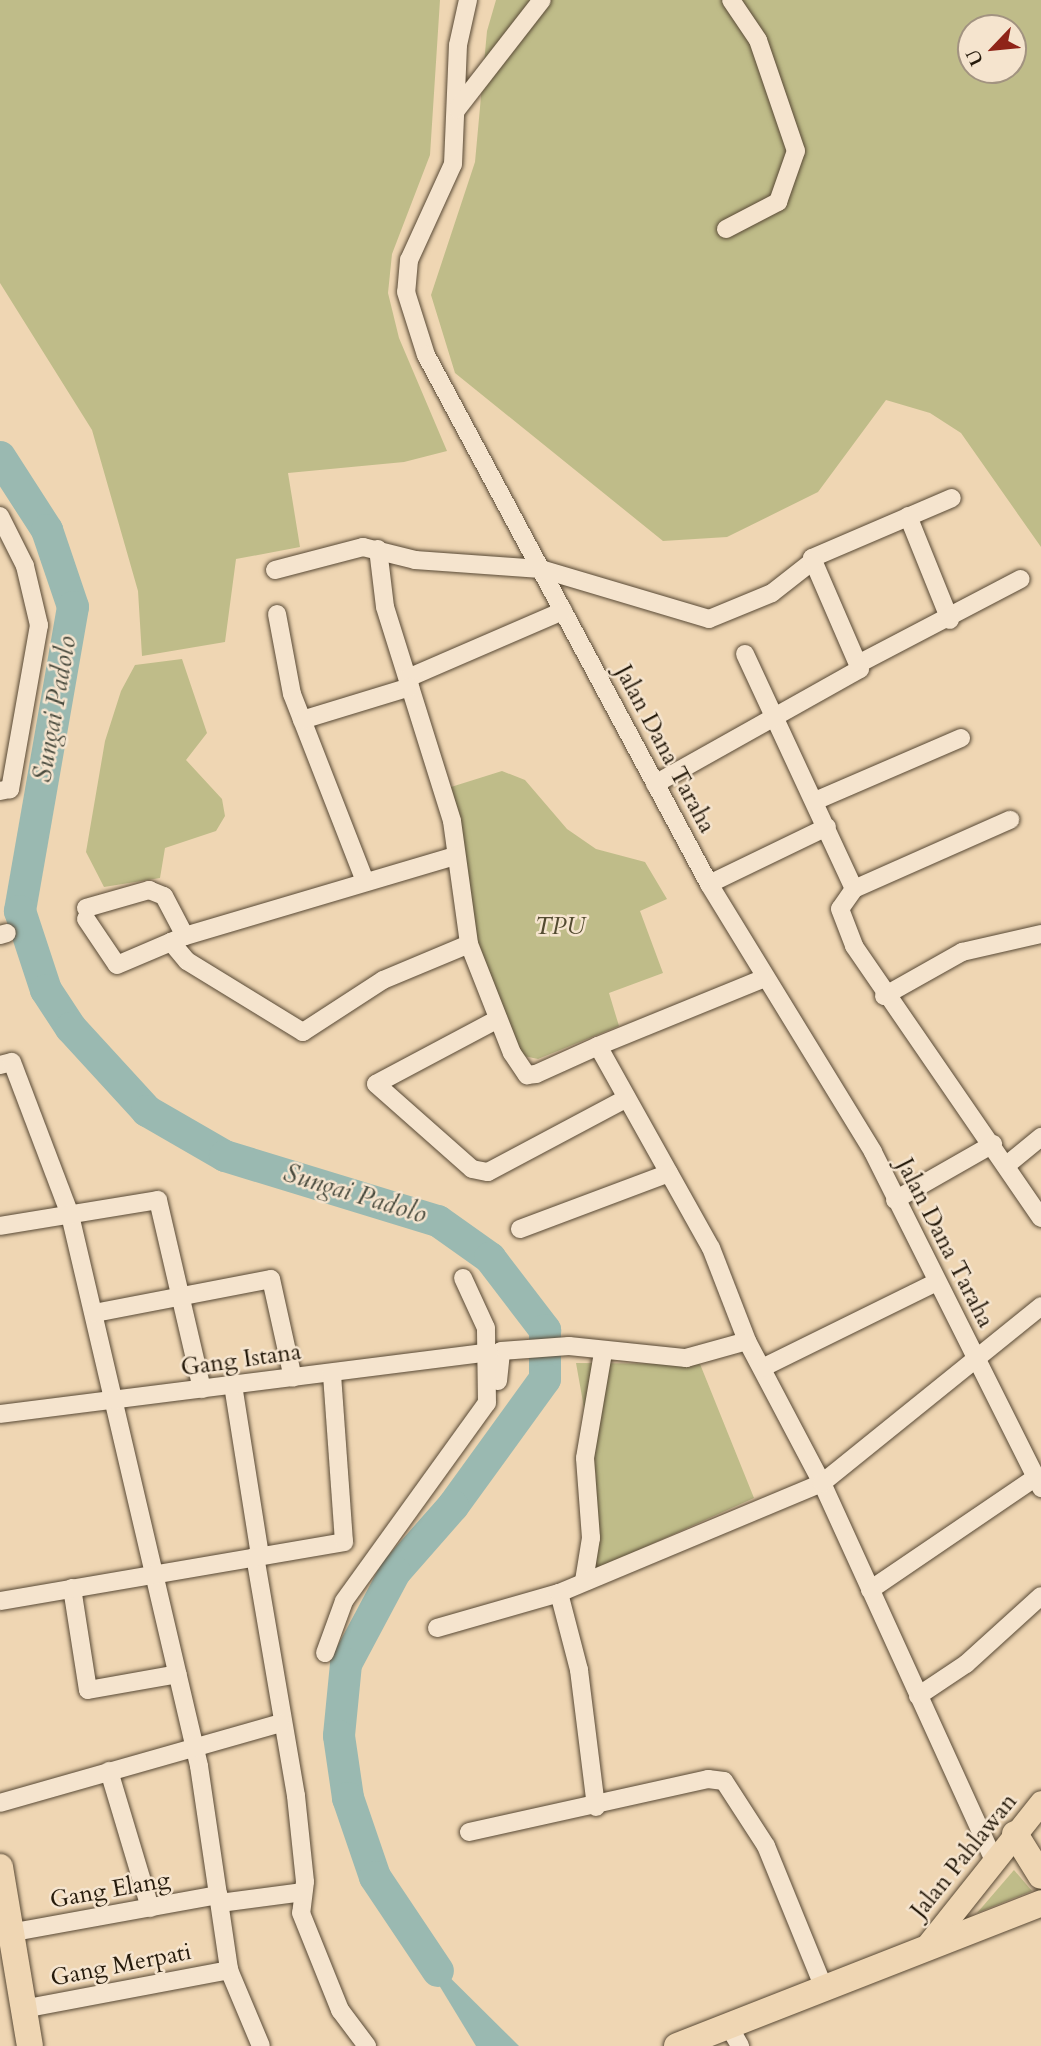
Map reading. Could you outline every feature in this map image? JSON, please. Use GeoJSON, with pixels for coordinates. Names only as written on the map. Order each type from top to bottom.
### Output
{"type":"FeatureCollection","features":[{"type":"Feature","properties":{"kind":"highway"},"geometry":{"type":"LineString","coordinates":[[1015,1834],[1041,1877]]}},
{"type":"Feature","properties":{"kind":"highway"},"geometry":{"type":"LineString","coordinates":[[0,1867],[30,2046]]}},
{"type":"Feature","properties":{"kind":"highway"},"geometry":{"type":"LineString","coordinates":[[677,2046],[734,2036],[823,1986],[929,1943],[1041,1903]]}},
{"type":"Feature","properties":{"kind":"main road","name":"Jalan Pahlawan"},"geometry":{"type":"LineString","coordinates":[[929,1943],[1041,1802]]}},
{"type":"Feature","properties":{"kind":"street","name":"Jalan Dana Taraha"},"geometry":{"type":"LineString","coordinates":[[468,0],[458,45],[453,164],[409,260],[406,292],[426,355],[709,884],[895,1200],[1038,1483]]}},
{"type":"Feature","properties":{"kind":"street"},"geometry":{"type":"LineString","coordinates":[[457,109],[542,0]]}},
{"type":"Feature","properties":{"kind":"street"},"geometry":{"type":"LineString","coordinates":[[726,229],[778,202],[796,151],[758,40],[731,0]]}},
{"type":"Feature","properties":{"kind":"street"},"geometry":{"type":"LineString","coordinates":[[275,570],[339,549],[378,549],[415,560],[541,569],[709,619],[772,593],[809,564],[952,498]]}},
{"type":"Feature","properties":{"kind":"street"},"geometry":{"type":"LineString","coordinates":[[0,516],[25,566],[39,625],[10,789],[0,791]]}},
{"type":"Feature","properties":{"kind":"street"},"geometry":{"type":"LineString","coordinates":[[908,516],[950,620]]}},
{"type":"Feature","properties":{"kind":"street"},"geometry":{"type":"LineString","coordinates":[[378,549],[385,607],[452,821],[469,944],[498,1019],[527,1075],[765,978]]}},
{"type":"Feature","properties":{"kind":"street"},"geometry":{"type":"LineString","coordinates":[[809,564],[863,662]]}},
{"type":"Feature","properties":{"kind":"street"},"geometry":{"type":"LineString","coordinates":[[656,784],[863,662],[950,620],[1021,579]]}},
{"type":"Feature","properties":{"kind":"street"},"geometry":{"type":"LineString","coordinates":[[302,720],[409,682],[563,611]]}},
{"type":"Feature","properties":{"kind":"street"},"geometry":{"type":"LineString","coordinates":[[277,614],[302,720],[365,881]]}},
{"type":"Feature","properties":{"kind":"street"},"geometry":{"type":"LineString","coordinates":[[745,654],[770,716],[815,801],[854,889]]}},
{"type":"Feature","properties":{"kind":"street"},"geometry":{"type":"LineString","coordinates":[[815,801],[961,738]]}},
{"type":"Feature","properties":{"kind":"street"},"geometry":{"type":"LineString","coordinates":[[1010,820],[854,889],[840,909],[884,996],[1008,1164],[1041,1218]]}},
{"type":"Feature","properties":{"kind":"street"},"geometry":{"type":"LineString","coordinates":[[709,884],[827,827]]}},
{"type":"Feature","properties":{"kind":"street"},"geometry":{"type":"LineString","coordinates":[[455,856],[178,939],[117,965],[86,913],[159,892],[178,939],[210,980],[303,1032],[383,980],[469,944]]}},
{"type":"Feature","properties":{"kind":"street"},"geometry":{"type":"LineString","coordinates":[[884,996],[962,952],[1041,934]]}},
{"type":"Feature","properties":{"kind":"street"},"geometry":{"type":"LineString","coordinates":[[498,1019],[376,1084],[472,1169],[488,1171],[627,1098]]}},
{"type":"Feature","properties":{"kind":"street"},"geometry":{"type":"LineString","coordinates":[[598,1046],[711,1248],[747,1341],[822,1483],[995,1860]]}},
{"type":"Feature","properties":{"kind":"street"},"geometry":{"type":"LineString","coordinates":[[0,1065],[12,1062],[70,1215],[117,1403],[194,1747],[229,1970],[261,2046]]}},
{"type":"Feature","properties":{"kind":"street"},"geometry":{"type":"LineString","coordinates":[[1008,1164],[1041,1137]]}},
{"type":"Feature","properties":{"kind":"street"},"geometry":{"type":"LineString","coordinates":[[895,1200],[993,1144]]}},
{"type":"Feature","properties":{"kind":"street"},"geometry":{"type":"LineString","coordinates":[[520,1229],[669,1173]]}},
{"type":"Feature","properties":{"kind":"street"},"geometry":{"type":"LineString","coordinates":[[0,1226],[158,1200],[202,1389]]}},
{"type":"Feature","properties":{"kind":"street"},"geometry":{"type":"LineString","coordinates":[[463,1278],[478,1302],[489,1353],[490,1394]]}},
{"type":"Feature","properties":{"kind":"street"},"geometry":{"type":"LineString","coordinates":[[95,1313],[271,1279],[293,1378]]}},
{"type":"Feature","properties":{"kind":"street"},"geometry":{"type":"LineString","coordinates":[[762,1368],[935,1283]]}},
{"type":"Feature","properties":{"kind":"street"},"geometry":{"type":"LineString","coordinates":[[436,1628],[559,1593],[822,1483],[1041,1307]]}},
{"type":"Feature","properties":{"kind":"street"},"geometry":{"type":"LineString","coordinates":[[325,1653],[344,1601],[443,1470],[502,1375],[501,1351],[569,1346],[603,1353],[686,1358],[747,1341]]}},
{"type":"Feature","properties":{"kind":"street","name":"Gang Istana"},"geometry":{"type":"LineString","coordinates":[[0,1414],[117,1403],[202,1389],[489,1353]]}},
{"type":"Feature","properties":{"kind":"street"},"geometry":{"type":"LineString","coordinates":[[584,1581],[592,1538],[585,1458],[603,1353]]}},
{"type":"Feature","properties":{"kind":"street"},"geometry":{"type":"LineString","coordinates":[[0,1601],[344,1542],[332,1373]]}},
{"type":"Feature","properties":{"kind":"street"},"geometry":{"type":"LineString","coordinates":[[233,1385],[280,1723],[296,1796],[303,1892],[301,1913],[331,1992],[367,2046]]}},
{"type":"Feature","properties":{"kind":"street"},"geometry":{"type":"LineString","coordinates":[[870,1590],[1038,1483]]}},
{"type":"Feature","properties":{"kind":"street"},"geometry":{"type":"LineString","coordinates":[[72,1588],[88,1690],[178,1674]]}},
{"type":"Feature","properties":{"kind":"street"},"geometry":{"type":"LineString","coordinates":[[559,1593],[579,1670],[596,1807]]}},
{"type":"Feature","properties":{"kind":"street"},"geometry":{"type":"LineString","coordinates":[[919,1696],[966,1664],[1041,1595]]}},
{"type":"Feature","properties":{"kind":"street"},"geometry":{"type":"LineString","coordinates":[[0,1803],[280,1723]]}},
{"type":"Feature","properties":{"kind":"street"},"geometry":{"type":"LineString","coordinates":[[109,1771],[150,1908]]}},
{"type":"Feature","properties":{"kind":"street"},"geometry":{"type":"LineString","coordinates":[[469,1832],[596,1807],[708,1779],[724,1781],[766,1846],[823,1986]]}},
{"type":"Feature","properties":{"kind":"street","name":"Gang Elang"},"geometry":{"type":"LineString","coordinates":[[9,1933],[150,1908],[303,1892]]}},
{"type":"Feature","properties":{"kind":"street","name":"Gang Merpati"},"geometry":{"type":"LineString","coordinates":[[23,2008],[229,1970]]}},
{"type":"Feature","properties":{"kind":"green space"},"geometry":{"type":"Polygon","coordinates":[[[0,0],[440,0],[430,155],[392,254],[388,293],[399,338],[447,451],[404,462],[288,473],[300,547],[236,559],[225,642],[142,656],[138,591],[92,430],[0,283],[0,0]]]}},
{"type":"Feature","properties":{"kind":"green space"},"geometry":{"type":"Polygon","coordinates":[[[496,0],[1041,0],[1041,547],[961,433],[930,413],[886,400],[818,492],[727,537],[663,541],[455,373],[431,295],[475,162],[487,31],[496,0]]]}},
{"type":"Feature","properties":{"kind":"green space"},"geometry":{"type":"Polygon","coordinates":[[[182,659],[207,733],[186,760],[222,799],[225,816],[216,831],[165,848],[160,878],[104,887],[86,852],[105,741],[121,691],[135,665],[182,659]]]}},
{"type":"Feature","properties":{"kind":"green space","name":"TPU"},"geometry":{"type":"Polygon","coordinates":[[[502,771],[525,780],[567,829],[596,849],[645,862],[667,899],[640,911],[663,973],[609,993],[619,1026],[538,1059],[524,1056],[513,1042],[466,907],[451,787],[502,771]]]}},
{"type":"Feature","properties":{"kind":"green space"},"geometry":{"type":"Polygon","coordinates":[[[576,1363],[700,1364],[754,1498],[594,1570],[596,1475],[576,1363]]]}},
{"type":"Feature","properties":{"kind":"green space"},"geometry":{"type":"Polygon","coordinates":[[[1014,1870],[1032,1891],[977,1913],[1014,1870]]]}},
{"type":"Feature","properties":{"kind":"water"},"geometry":{"type":"Polygon","coordinates":[[[411,1939],[519,2046],[476,2046],[411,1939]]]}},
{"type":"Feature","properties":{"kind":"waterway","name":"Sungai Padolo"},"geometry":{"type":"LineString","coordinates":[[0,457],[47,530],[73,607],[20,911],[46,990],[71,1028],[147,1111],[225,1156],[438,1221],[490,1258],[545,1330],[545,1379],[453,1506],[395,1572],[346,1664],[339,1736],[348,1798],[375,1877],[438,1971]]}}]}
